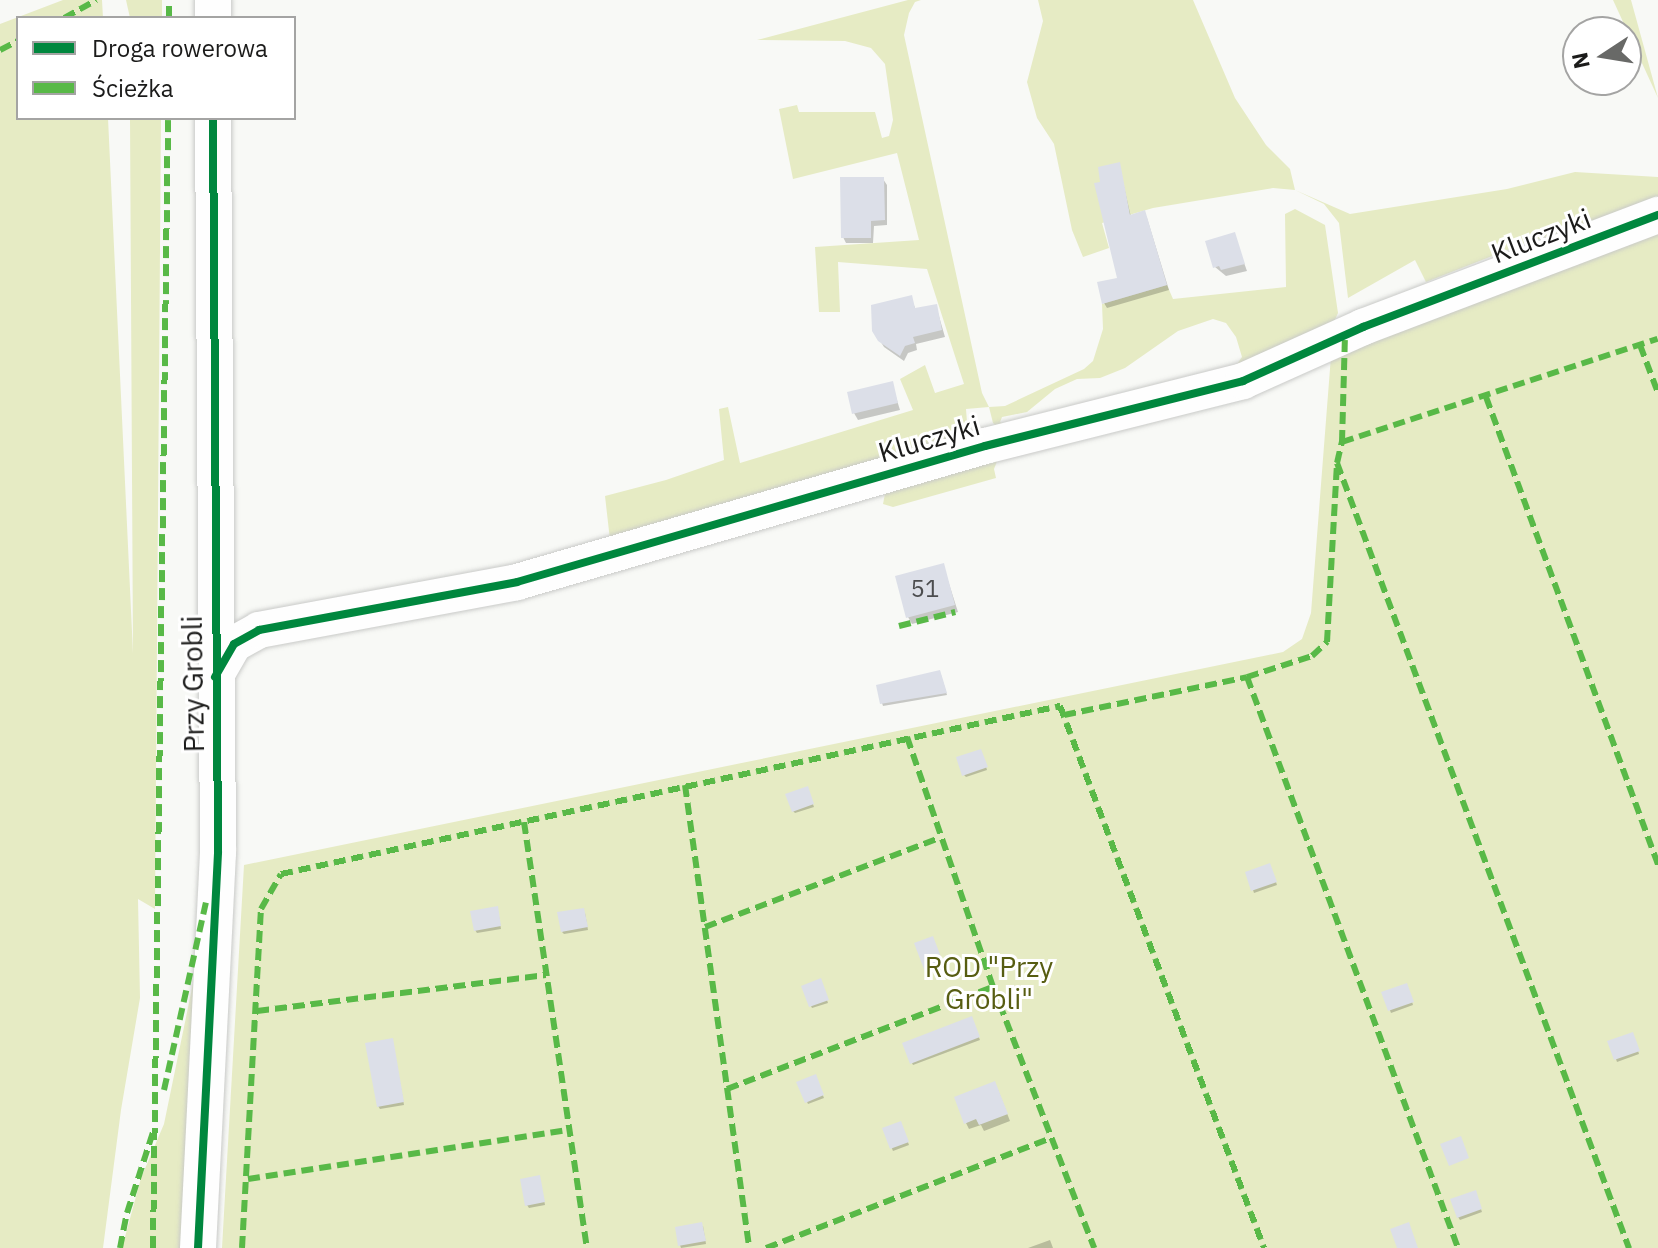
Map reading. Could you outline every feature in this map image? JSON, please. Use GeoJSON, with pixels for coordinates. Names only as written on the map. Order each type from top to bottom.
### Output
{"type":"FeatureCollection","features":[{"type":"Feature","properties":{"kind":"street","name":"Przy Grobli"},"geometry":{"type":"LineString","coordinates":[[198,1248],[218,852],[213,120]]}},
{"type":"Feature","properties":{"kind":"street","name":"Kluczyki"},"geometry":{"type":"LineString","coordinates":[[215,677],[234,644],[259,630],[517,582],[990,444],[1243,381],[1363,327],[1658,215]]}},
{"type":"Feature","properties":{"kind":"street","name":"Kluczyki"},"geometry":{"type":"LineString","coordinates":[[214,569],[223,590],[236,607],[258,619],[284,623]]}},
{"type":"Feature","properties":{"kind":"green space"},"geometry":{"type":"Polygon","coordinates":[[[63,0],[102,0],[103,16],[21,16],[63,0]]]}},
{"type":"Feature","properties":{"kind":"green space"},"geometry":{"type":"Polygon","coordinates":[[[126,0],[162,0],[162,16],[130,16],[126,0]]]}},
{"type":"Feature","properties":{"kind":"green space"},"geometry":{"type":"Polygon","coordinates":[[[908,0],[921,0],[915,2],[909,13],[904,35],[982,393],[989,407],[966,409],[967,422],[959,436],[610,540],[605,496],[724,460],[719,409],[728,407],[740,463],[913,410],[900,379],[925,365],[935,393],[964,384],[927,269],[838,262],[840,312],[819,312],[815,247],[919,240],[897,153],[793,179],[779,109],[797,105],[799,112],[875,112],[882,138],[889,136],[893,120],[885,64],[871,48],[845,41],[757,40],[908,0]]]}},
{"type":"Feature","properties":{"kind":"green space"},"geometry":{"type":"Polygon","coordinates":[[[1038,0],[1193,0],[1235,98],[1266,145],[1290,169],[1295,190],[1273,188],[1153,208],[1102,223],[1109,248],[1083,257],[1072,230],[1054,144],[1037,118],[1027,82],[1043,21],[1038,0]]]}},
{"type":"Feature","properties":{"kind":"green space"},"geometry":{"type":"Polygon","coordinates":[[[1613,0],[1631,0],[1635,16],[1620,16],[1613,0]]]}},
{"type":"Feature","properties":{"kind":"green space"},"geometry":{"type":"Polygon","coordinates":[[[16,18],[16,120],[108,120],[133,653],[130,120],[161,120],[155,909],[138,899],[140,998],[103,1248],[0,1248],[0,24],[16,18]]]}},
{"type":"Feature","properties":{"kind":"green space"},"geometry":{"type":"Polygon","coordinates":[[[1642,40],[1658,98],[1642,63],[1642,40]]]}},
{"type":"Feature","properties":{"kind":"green space"},"geometry":{"type":"Polygon","coordinates":[[[1575,172],[1658,177],[1658,203],[1528,242],[1426,282],[1415,260],[1348,298],[1339,223],[1324,204],[1295,190],[1350,214],[1507,189],[1575,172]]]}},
{"type":"Feature","properties":{"kind":"green space"},"geometry":{"type":"Polygon","coordinates":[[[1295,209],[1325,225],[1338,313],[1329,333],[1235,367],[1242,357],[1236,337],[1226,323],[1213,319],[1178,331],[1125,368],[1100,378],[1077,379],[1055,389],[1027,412],[1002,417],[1000,422],[1011,429],[1002,431],[993,423],[989,407],[1005,406],[1084,369],[1093,361],[1103,329],[1102,304],[1167,285],[1173,299],[1286,287],[1285,214],[1295,209]]]}},
{"type":"Feature","properties":{"kind":"green space","name":"ROD \"Przy Grobli\""},"geometry":{"type":"Polygon","coordinates":[[[1658,221],[1658,1248],[222,1248],[244,865],[1283,652],[1302,639],[1311,613],[1331,356],[1658,221]]]}},
{"type":"Feature","properties":{"kind":"green space"},"geometry":{"type":"Polygon","coordinates":[[[1001,451],[994,469],[996,478],[893,507],[883,504],[887,483],[1001,451]]]}},
{"type":"Feature","properties":{"kind":"green space"},"geometry":{"type":"Polygon","coordinates":[[[211,896],[185,1248],[122,1248],[141,1178],[164,1124],[211,896]]]}},
{"type":"Feature","properties":{"kind":"building"},"geometry":{"type":"Polygon","coordinates":[[[1120,162],[1130,215],[1145,210],[1167,285],[1102,304],[1097,282],[1117,278],[1094,183],[1100,182],[1098,167],[1120,162]]]}},
{"type":"Feature","properties":{"kind":"building"},"geometry":{"type":"Polygon","coordinates":[[[840,177],[884,177],[885,220],[871,221],[871,238],[841,238],[840,177]]]}},
{"type":"Feature","properties":{"kind":"building"},"geometry":{"type":"Polygon","coordinates":[[[1235,232],[1245,264],[1221,270],[1219,266],[1213,268],[1205,241],[1235,232]]]}},
{"type":"Feature","properties":{"kind":"building"},"geometry":{"type":"Polygon","coordinates":[[[912,295],[915,308],[937,304],[942,330],[913,337],[915,343],[905,346],[900,356],[878,341],[872,331],[871,305],[912,295]]]}},
{"type":"Feature","properties":{"kind":"building"},"geometry":{"type":"Polygon","coordinates":[[[893,381],[898,403],[852,414],[847,392],[893,381]]]}},
{"type":"Feature","properties":{"kind":"building"},"geometry":{"type":"Polygon","coordinates":[[[944,563],[955,605],[906,618],[895,576],[944,563]]]}},
{"type":"Feature","properties":{"kind":"building"},"geometry":{"type":"Polygon","coordinates":[[[940,670],[947,693],[880,704],[876,685],[940,670]]]}},
{"type":"Feature","properties":{"kind":"building"},"geometry":{"type":"Polygon","coordinates":[[[981,749],[988,767],[962,776],[956,757],[981,749]]]}},
{"type":"Feature","properties":{"kind":"building"},"geometry":{"type":"Polygon","coordinates":[[[808,786],[814,804],[792,812],[785,794],[808,786]]]}},
{"type":"Feature","properties":{"kind":"building"},"geometry":{"type":"Polygon","coordinates":[[[1270,863],[1277,882],[1251,891],[1245,872],[1270,863]]]}},
{"type":"Feature","properties":{"kind":"building"},"geometry":{"type":"Polygon","coordinates":[[[498,906],[501,926],[474,931],[470,911],[498,906]]]}},
{"type":"Feature","properties":{"kind":"building"},"geometry":{"type":"Polygon","coordinates":[[[584,908],[588,927],[561,932],[557,912],[584,908]]]}},
{"type":"Feature","properties":{"kind":"building"},"geometry":{"type":"Polygon","coordinates":[[[933,936],[944,965],[925,972],[914,943],[933,936]]]}},
{"type":"Feature","properties":{"kind":"building"},"geometry":{"type":"Polygon","coordinates":[[[821,978],[829,1000],[809,1007],[801,986],[821,978]]]}},
{"type":"Feature","properties":{"kind":"building"},"geometry":{"type":"Polygon","coordinates":[[[1407,983],[1414,1002],[1388,1011],[1381,992],[1407,983]]]}},
{"type":"Feature","properties":{"kind":"building"},"geometry":{"type":"Polygon","coordinates":[[[972,1016],[980,1037],[910,1064],[902,1043],[972,1016]]]}},
{"type":"Feature","properties":{"kind":"building"},"geometry":{"type":"Polygon","coordinates":[[[1633,1032],[1640,1051],[1614,1060],[1607,1041],[1633,1032]]]}},
{"type":"Feature","properties":{"kind":"building"},"geometry":{"type":"Polygon","coordinates":[[[393,1038],[404,1102],[377,1107],[365,1043],[393,1038]]]}},
{"type":"Feature","properties":{"kind":"building"},"geometry":{"type":"Polygon","coordinates":[[[816,1074],[824,1095],[805,1103],[796,1082],[816,1074]]]}},
{"type":"Feature","properties":{"kind":"building"},"geometry":{"type":"Polygon","coordinates":[[[995,1081],[1008,1114],[979,1125],[976,1119],[964,1124],[954,1097],[995,1081]]]}},
{"type":"Feature","properties":{"kind":"building"},"geometry":{"type":"Polygon","coordinates":[[[901,1121],[909,1142],[890,1149],[882,1128],[901,1121]]]}},
{"type":"Feature","properties":{"kind":"building"},"geometry":{"type":"Polygon","coordinates":[[[1461,1136],[1469,1158],[1449,1166],[1440,1144],[1461,1136]]]}},
{"type":"Feature","properties":{"kind":"building"},"geometry":{"type":"Polygon","coordinates":[[[540,1175],[545,1202],[525,1206],[520,1179],[540,1175]]]}},
{"type":"Feature","properties":{"kind":"building"},"geometry":{"type":"Polygon","coordinates":[[[1476,1190],[1482,1209],[1457,1218],[1450,1199],[1476,1190]]]}},
{"type":"Feature","properties":{"kind":"building"},"geometry":{"type":"Polygon","coordinates":[[[702,1222],[706,1241],[678,1246],[675,1227],[702,1222]]]}},
{"type":"Feature","properties":{"kind":"building"},"geometry":{"type":"Polygon","coordinates":[[[1409,1222],[1418,1248],[1397,1248],[1390,1229],[1409,1222]]]}},
{"type":"Feature","properties":{"kind":"marked path"},"geometry":{"type":"LineString","coordinates":[[68,16],[96,0]]}},
{"type":"Feature","properties":{"kind":"marked path"},"geometry":{"type":"LineString","coordinates":[[169,0],[169,16]]}},
{"type":"Feature","properties":{"kind":"marked path"},"geometry":{"type":"LineString","coordinates":[[0,50],[16,42]]}},
{"type":"Feature","properties":{"kind":"marked path"},"geometry":{"type":"LineString","coordinates":[[153,1248],[168,120]]}},
{"type":"Feature","properties":{"kind":"marked path"},"geometry":{"type":"LineString","coordinates":[[1342,442],[1345,336]]}},
{"type":"Feature","properties":{"kind":"marked path"},"geometry":{"type":"LineString","coordinates":[[1064,715],[1247,677],[1312,656],[1327,642],[1337,463],[1342,442],[1658,339]]}},
{"type":"Feature","properties":{"kind":"marked path"},"geometry":{"type":"LineString","coordinates":[[1640,345],[1658,393]]}},
{"type":"Feature","properties":{"kind":"marked path"},"geometry":{"type":"LineString","coordinates":[[1486,397],[1658,865]]}},
{"type":"Feature","properties":{"kind":"marked path"},"geometry":{"type":"LineString","coordinates":[[1337,463],[1629,1248]]}},
{"type":"Feature","properties":{"kind":"marked path"},"geometry":{"type":"LineString","coordinates":[[899,626],[955,612]]}},
{"type":"Feature","properties":{"kind":"marked path"},"geometry":{"type":"LineString","coordinates":[[1247,677],[1458,1248]]}},
{"type":"Feature","properties":{"kind":"marked path"},"geometry":{"type":"LineString","coordinates":[[242,1248],[261,909],[281,874],[1060,706],[1264,1248]]}},
{"type":"Feature","properties":{"kind":"marked path"},"geometry":{"type":"LineString","coordinates":[[907,737],[993,987],[1094,1248]]}},
{"type":"Feature","properties":{"kind":"marked path"},"geometry":{"type":"LineString","coordinates":[[685,785],[749,1248]]}},
{"type":"Feature","properties":{"kind":"marked path"},"geometry":{"type":"LineString","coordinates":[[524,822],[587,1248]]}},
{"type":"Feature","properties":{"kind":"marked path"},"geometry":{"type":"LineString","coordinates":[[705,927],[939,838]]}},
{"type":"Feature","properties":{"kind":"marked path"},"geometry":{"type":"LineString","coordinates":[[164,1090],[206,902]]}},
{"type":"Feature","properties":{"kind":"marked path"},"geometry":{"type":"LineString","coordinates":[[257,1011],[546,975]]}},
{"type":"Feature","properties":{"kind":"marked path"},"geometry":{"type":"LineString","coordinates":[[727,1089],[993,987]]}},
{"type":"Feature","properties":{"kind":"marked path"},"geometry":{"type":"LineString","coordinates":[[248,1179],[569,1130]]}},
{"type":"Feature","properties":{"kind":"marked path"},"geometry":{"type":"LineString","coordinates":[[120,1248],[127,1213],[153,1132]]}},
{"type":"Feature","properties":{"kind":"marked path"},"geometry":{"type":"LineString","coordinates":[[766,1248],[1051,1138]]}},
{"type":"Feature","properties":{"kind":"cycle path"},"geometry":{"type":"LineString","coordinates":[[198,1248],[218,852],[213,120]]}},
{"type":"Feature","properties":{"kind":"cycle path"},"geometry":{"type":"LineString","coordinates":[[215,677],[234,644],[259,630],[517,582],[985,446],[1243,381],[1363,327],[1658,215]]}}]}
